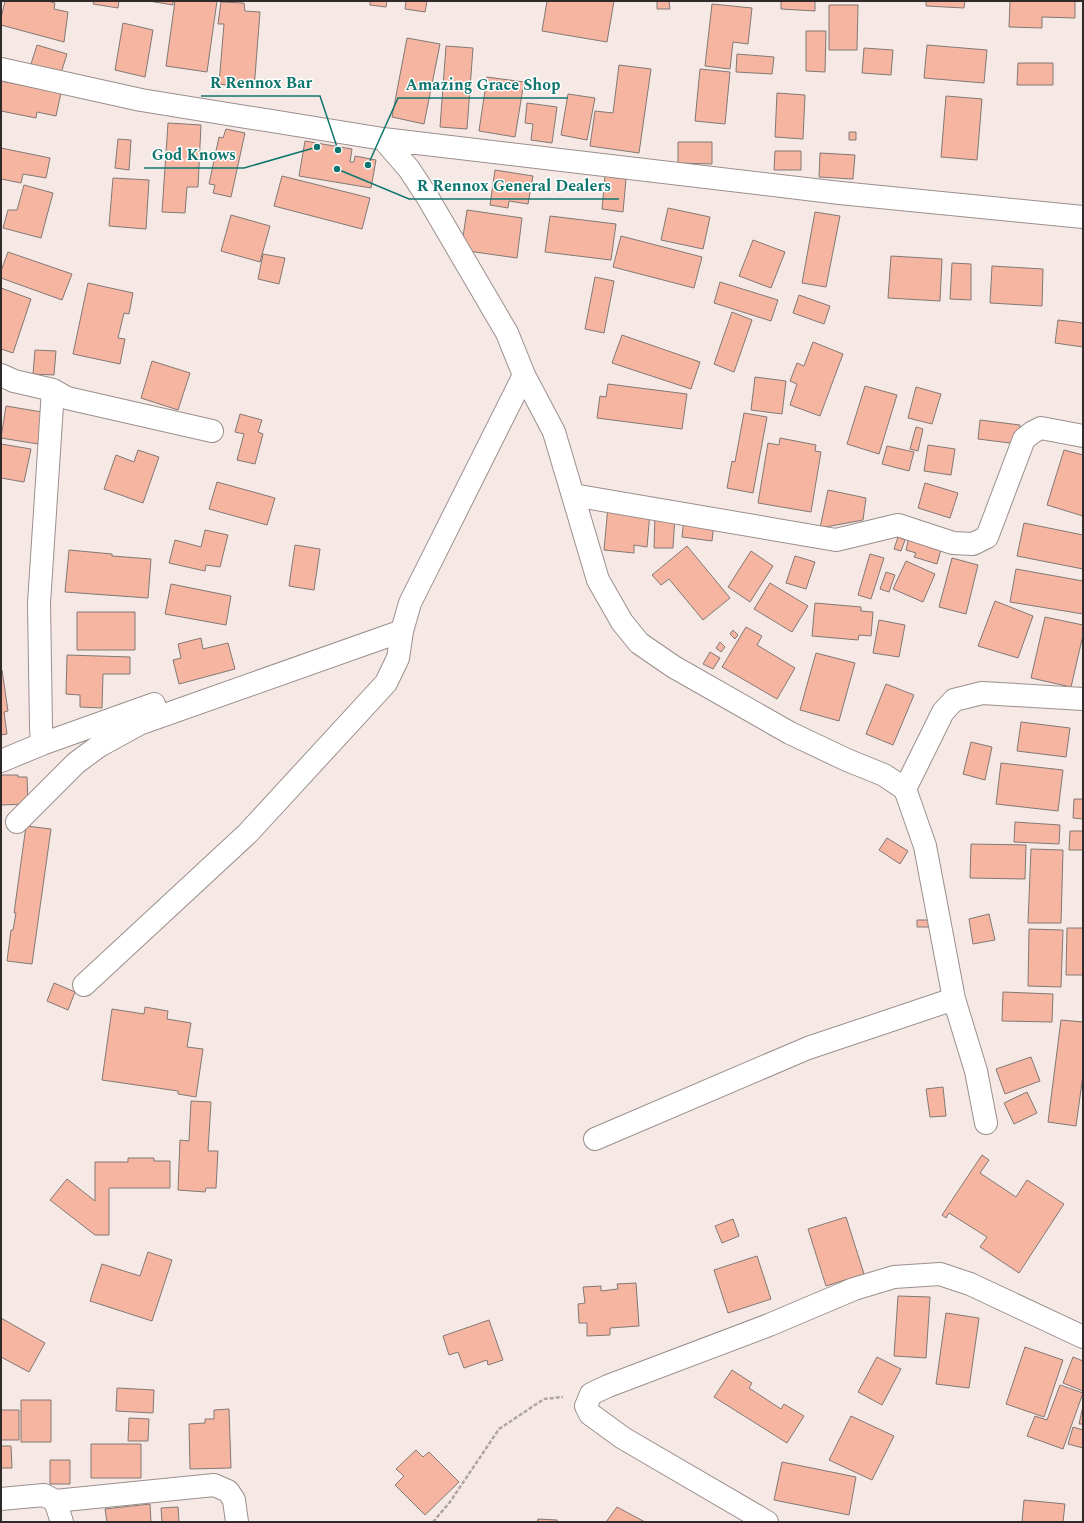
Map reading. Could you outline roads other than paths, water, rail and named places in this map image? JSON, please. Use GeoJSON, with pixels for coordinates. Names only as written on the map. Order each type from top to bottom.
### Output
{"type":"FeatureCollection","features":[{"type":"Feature","properties":{"kind":"street"},"geometry":{"type":"LineString","coordinates":[[1,68],[141,100],[383,139],[832,192],[1083,217]]}},
{"type":"Feature","properties":{"kind":"street"},"geometry":{"type":"LineString","coordinates":[[383,139],[409,169],[428,198],[507,333],[524,374],[554,432],[598,580],[622,622],[639,643],[674,667],[790,732],[847,760],[884,775],[904,789],[925,846],[954,999],[976,1071],[986,1123]]}},
{"type":"Feature","properties":{"kind":"street"},"geometry":{"type":"LineString","coordinates":[[84,985],[248,833],[386,683],[398,658],[402,630],[410,603],[524,374]]}},
{"type":"Feature","properties":{"kind":"street"},"geometry":{"type":"LineString","coordinates":[[1,375],[14,381],[53,390],[67,398],[212,431]]}},
{"type":"Feature","properties":{"kind":"street"},"geometry":{"type":"LineString","coordinates":[[42,744],[39,604],[53,390]]}},
{"type":"Feature","properties":{"kind":"street"},"geometry":{"type":"LineString","coordinates":[[573,495],[836,540],[898,525],[953,543],[973,544],[987,537],[1024,439],[1041,428],[1083,436]]}},
{"type":"Feature","properties":{"kind":"street"},"geometry":{"type":"LineString","coordinates":[[17,822],[76,763],[99,746],[139,724],[402,630]]}},
{"type":"Feature","properties":{"kind":"street"},"geometry":{"type":"LineString","coordinates":[[1,761],[42,744],[247,671]]}},
{"type":"Feature","properties":{"kind":"street"},"geometry":{"type":"LineString","coordinates":[[904,789],[943,712],[954,700],[982,693],[1083,699]]}},
{"type":"Feature","properties":{"kind":"street"},"geometry":{"type":"LineString","coordinates":[[595,1139],[808,1048],[954,999]]}},
{"type":"Feature","properties":{"kind":"street"},"geometry":{"type":"LineString","coordinates":[[767,1522],[623,1438],[590,1414],[586,1406],[591,1394],[608,1386],[769,1325],[854,1289],[894,1277],[940,1274],[970,1284],[1083,1337]]}},
{"type":"Feature","properties":{"kind":"street"},"geometry":{"type":"LineString","coordinates":[[1,1499],[44,1495],[55,1501],[214,1485],[228,1491],[234,1500],[237,1522]]}},
{"type":"Feature","properties":{"kind":"street"},"geometry":{"type":"LineString","coordinates":[[55,1501],[62,1522]]}},
{"type":"Feature","properties":{"kind":"place","name":"God Knows"},"geometry":{"type":"Point","coordinates":[317,147]}},
{"type":"Feature","properties":{"kind":"place","name":"R Rennox Bar"},"geometry":{"type":"Point","coordinates":[338,150]}},
{"type":"Feature","properties":{"kind":"place","name":"Amazing Grace Shop"},"geometry":{"type":"Point","coordinates":[368,165]}},
{"type":"Feature","properties":{"kind":"place","name":"R Rennox General Dealers"},"geometry":{"type":"Point","coordinates":[337,169]}}]}
